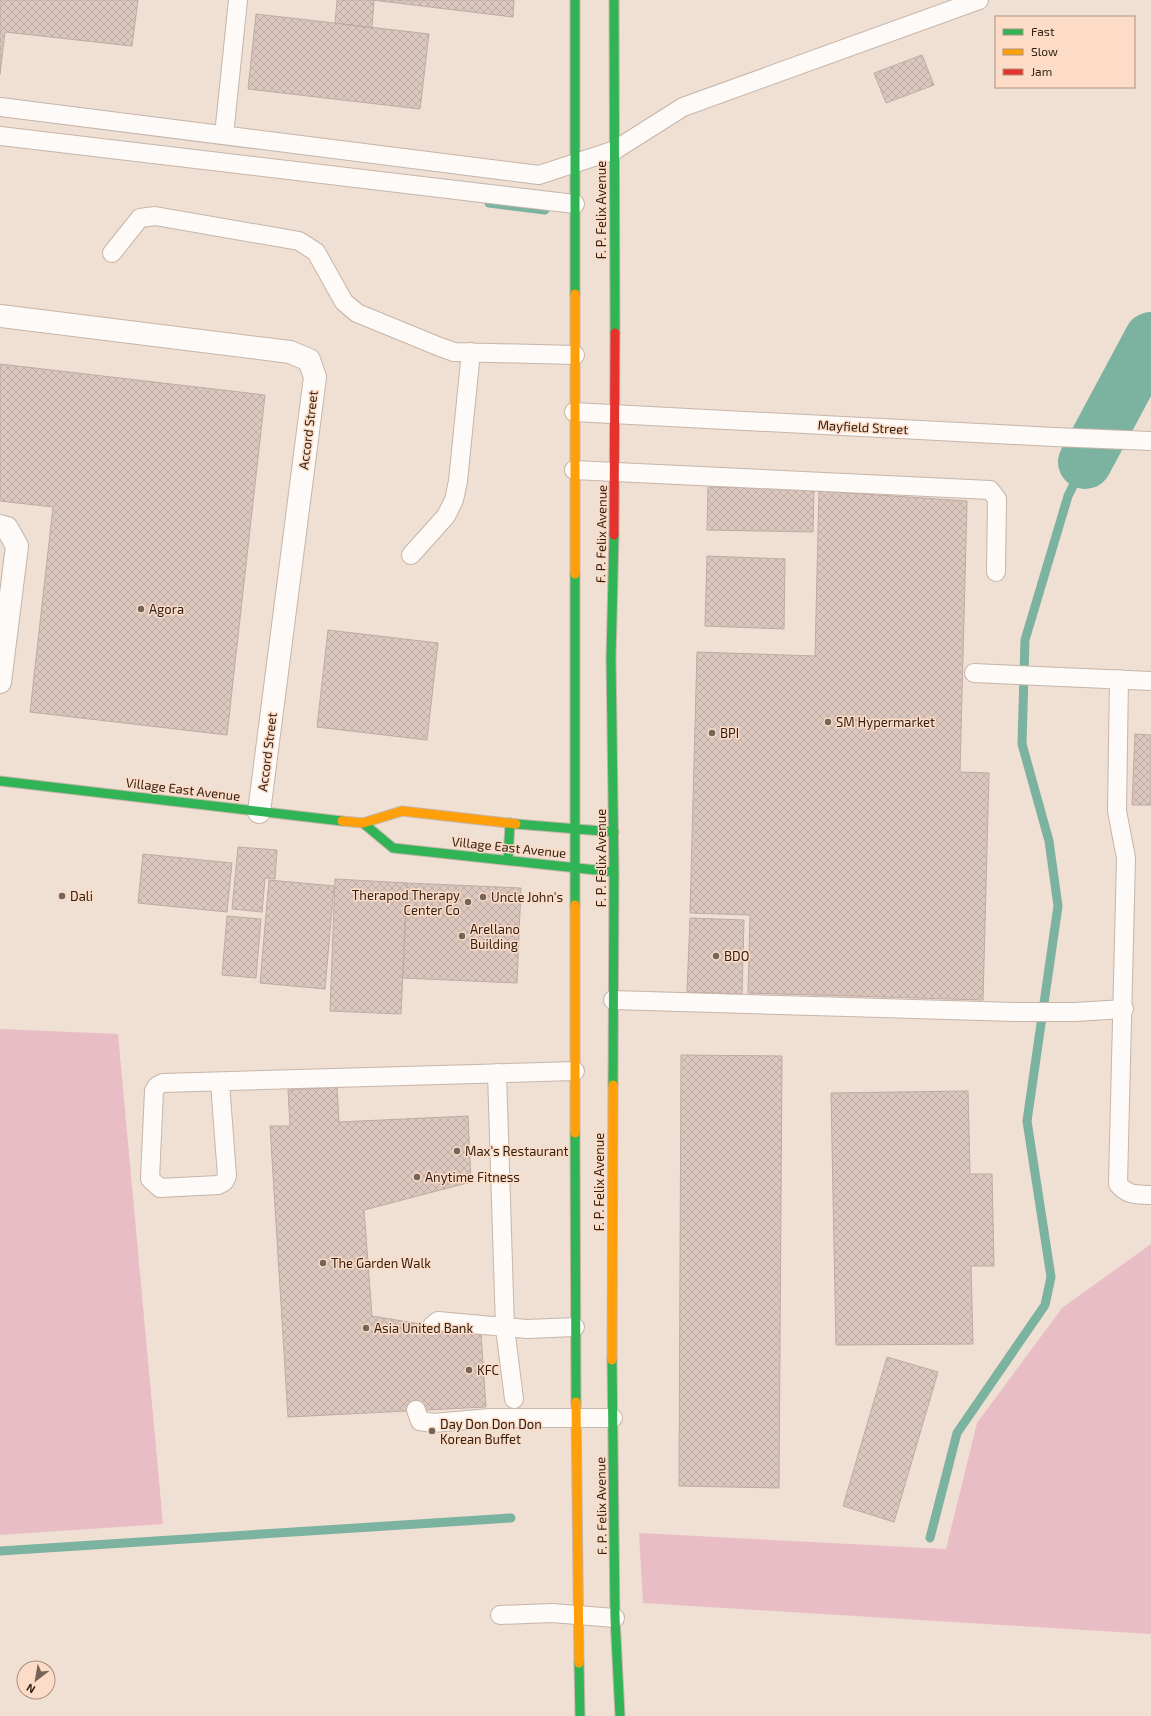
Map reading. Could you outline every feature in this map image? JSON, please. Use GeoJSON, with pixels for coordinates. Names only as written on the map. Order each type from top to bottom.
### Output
{"type":"FeatureCollection","features":[{"type":"Feature","properties":{"kind":"main road","name":"F. P. Felix Avenue"},"geometry":{"type":"LineString","coordinates":[[574,0],[576,867],[575,1327],[580,1716]]}},
{"type":"Feature","properties":{"kind":"main road","name":"F. P. Felix Avenue"},"geometry":{"type":"LineString","coordinates":[[614,0],[615,472],[611,658],[614,832],[613,1418],[615,1618],[620,1716]]}},
{"type":"Feature","properties":{"kind":"main road","name":"Village East Avenue"},"geometry":{"type":"LineString","coordinates":[[0,781],[363,823],[402,811],[575,830],[614,832]]}},
{"type":"Feature","properties":{"kind":"main road","name":"Village East Avenue"},"geometry":{"type":"LineString","coordinates":[[363,823],[393,848],[614,872]]}},
{"type":"Feature","properties":{"kind":"main road"},"geometry":{"type":"LineString","coordinates":[[508,860],[510,823]]}},
{"type":"Feature","properties":{"kind":"street","name":"Accord Street"},"geometry":{"type":"LineString","coordinates":[[0,316],[290,352],[309,360],[315,377],[259,812]]}},
{"type":"Feature","properties":{"kind":"street"},"geometry":{"type":"LineString","coordinates":[[0,526],[7,528],[17,546],[0,682]]}},
{"type":"Feature","properties":{"kind":"lane"},"geometry":{"type":"LineString","coordinates":[[224,135],[238,0]]}},
{"type":"Feature","properties":{"kind":"lane"},"geometry":{"type":"LineString","coordinates":[[0,107],[539,174],[575,164],[614,150],[683,107],[979,0]]}},
{"type":"Feature","properties":{"kind":"lane"},"geometry":{"type":"LineString","coordinates":[[0,136],[575,204]]}},
{"type":"Feature","properties":{"kind":"lane"},"geometry":{"type":"LineString","coordinates":[[112,253],[140,218],[155,216],[299,241],[316,252],[344,302],[357,312],[454,352],[575,355]]}},
{"type":"Feature","properties":{"kind":"lane"},"geometry":{"type":"LineString","coordinates":[[411,555],[446,516],[454,500],[458,481],[471,352]]}},
{"type":"Feature","properties":{"kind":"lane","name":"Mayfield Street"},"geometry":{"type":"LineString","coordinates":[[574,412],[1151,441]]}},
{"type":"Feature","properties":{"kind":"lane"},"geometry":{"type":"LineString","coordinates":[[574,470],[990,490],[997,499],[996,572]]}},
{"type":"Feature","properties":{"kind":"lane"},"geometry":{"type":"LineString","coordinates":[[974,673],[1151,681]]}},
{"type":"Feature","properties":{"kind":"lane"},"geometry":{"type":"LineString","coordinates":[[1119,679],[1117,811],[1126,858],[1124,1009],[1118,1184],[1124,1191],[1133,1194],[1151,1195]]}},
{"type":"Feature","properties":{"kind":"lane"},"geometry":{"type":"LineString","coordinates":[[613,1000],[1015,1012],[1075,1012],[1124,1009]]}},
{"type":"Feature","properties":{"kind":"lane"},"geometry":{"type":"LineString","coordinates":[[220,1083],[227,1176],[224,1182],[218,1184],[160,1188],[150,1179],[154,1091],[157,1086],[163,1083],[220,1083],[576,1071]]}},
{"type":"Feature","properties":{"kind":"lane"},"geometry":{"type":"LineString","coordinates":[[497,1073],[505,1328],[514,1399]]}},
{"type":"Feature","properties":{"kind":"lane"},"geometry":{"type":"LineString","coordinates":[[432,1326],[438,1321],[527,1329],[575,1327]]}},
{"type":"Feature","properties":{"kind":"lane"},"geometry":{"type":"LineString","coordinates":[[416,1410],[420,1421],[433,1423],[490,1418],[613,1418]]}},
{"type":"Feature","properties":{"kind":"lane"},"geometry":{"type":"LineString","coordinates":[[500,1615],[552,1613],[615,1618]]}},
{"type":"Feature","properties":{"kind":"shaded area"},"geometry":{"type":"Polygon","coordinates":[[[0,1029],[118,1034],[163,1524],[0,1535],[0,1029]]]}},
{"type":"Feature","properties":{"kind":"shaded area"},"geometry":{"type":"Polygon","coordinates":[[[1151,1244],[1151,1634],[643,1603],[639,1533],[946,1549],[977,1423],[1062,1308],[1151,1244]]]}},
{"type":"Feature","properties":{"kind":"building"},"geometry":{"type":"Polygon","coordinates":[[[0,0],[138,0],[132,46],[5,32],[0,74],[0,0]]]}},
{"type":"Feature","properties":{"kind":"building"},"geometry":{"type":"Polygon","coordinates":[[[337,0],[374,0],[372,28],[335,23],[337,0]]]}},
{"type":"Feature","properties":{"kind":"building"},"geometry":{"type":"Polygon","coordinates":[[[372,0],[514,0],[513,17],[372,0]]]}},
{"type":"Feature","properties":{"kind":"building"},"geometry":{"type":"Polygon","coordinates":[[[256,14],[429,34],[420,109],[248,89],[256,14]]]}},
{"type":"Feature","properties":{"kind":"building"},"geometry":{"type":"Polygon","coordinates":[[[922,55],[934,85],[886,103],[874,73],[922,55]]]}},
{"type":"Feature","properties":{"kind":"building","name":"Agora"},"geometry":{"type":"Polygon","coordinates":[[[0,364],[265,395],[227,735],[30,712],[53,507],[0,501],[0,364]]]}},
{"type":"Feature","properties":{"kind":"building"},"geometry":{"type":"Polygon","coordinates":[[[708,487],[814,489],[813,532],[707,530],[708,487]]]}},
{"type":"Feature","properties":{"kind":"building","name":"SM Hypermarket"},"geometry":{"type":"Polygon","coordinates":[[[819,491],[967,501],[960,772],[989,773],[983,1000],[748,993],[750,915],[690,913],[697,652],[815,656],[819,491]]]}},
{"type":"Feature","properties":{"kind":"building"},"geometry":{"type":"Polygon","coordinates":[[[707,556],[785,559],[784,629],[705,626],[707,556]]]}},
{"type":"Feature","properties":{"kind":"building"},"geometry":{"type":"Polygon","coordinates":[[[328,630],[438,643],[427,740],[317,727],[328,630]]]}},
{"type":"Feature","properties":{"kind":"building"},"geometry":{"type":"Polygon","coordinates":[[[1135,734],[1151,735],[1151,805],[1132,805],[1135,734]]]}},
{"type":"Feature","properties":{"kind":"building"},"geometry":{"type":"Polygon","coordinates":[[[238,847],[277,850],[275,879],[265,878],[262,912],[232,909],[238,847]]]}},
{"type":"Feature","properties":{"kind":"building"},"geometry":{"type":"Polygon","coordinates":[[[143,854],[232,863],[227,912],[138,903],[143,854]]]}},
{"type":"Feature","properties":{"kind":"building"},"geometry":{"type":"Polygon","coordinates":[[[335,879],[407,883],[401,1014],[330,1011],[335,879]]]}},
{"type":"Feature","properties":{"kind":"building"},"geometry":{"type":"Polygon","coordinates":[[[269,880],[334,886],[325,989],[260,983],[269,880]]]}},
{"type":"Feature","properties":{"kind":"building","name":"Arellano Building"},"geometry":{"type":"Polygon","coordinates":[[[407,883],[521,888],[517,983],[403,978],[407,883]]]}},
{"type":"Feature","properties":{"kind":"building"},"geometry":{"type":"Polygon","coordinates":[[[227,916],[261,919],[256,978],[222,975],[227,916]]]}},
{"type":"Feature","properties":{"kind":"building","name":"BDO"},"geometry":{"type":"Polygon","coordinates":[[[690,918],[744,920],[742,994],[687,992],[690,918]]]}},
{"type":"Feature","properties":{"kind":"building"},"geometry":{"type":"Polygon","coordinates":[[[681,1055],[782,1056],[779,1488],[679,1486],[681,1055]]]}},
{"type":"Feature","properties":{"kind":"building","name":"The Garden Walk"},"geometry":{"type":"Polygon","coordinates":[[[337,1087],[339,1122],[468,1116],[471,1182],[364,1210],[372,1316],[481,1334],[486,1407],[288,1417],[270,1126],[290,1126],[288,1090],[337,1087]]]}},
{"type":"Feature","properties":{"kind":"building"},"geometry":{"type":"Polygon","coordinates":[[[968,1091],[970,1174],[992,1174],[994,1266],[971,1266],[973,1344],[836,1345],[831,1093],[968,1091]]]}},
{"type":"Feature","properties":{"kind":"building"},"geometry":{"type":"Polygon","coordinates":[[[887,1357],[938,1372],[894,1522],[843,1506],[887,1357]]]}},
{"type":"Feature","properties":{"kind":"waterway"},"geometry":{"type":"LineString","coordinates":[[489,203],[545,210]]}},
{"type":"Feature","properties":{"kind":"waterway"},"geometry":{"type":"LineString","coordinates":[[1085,462],[1151,339]]}},
{"type":"Feature","properties":{"kind":"waterway"},"geometry":{"type":"LineString","coordinates":[[930,1538],[957,1433],[1045,1305],[1051,1277],[1027,1121],[1058,906],[1049,841],[1022,744],[1025,640],[1068,496],[1085,462]]}},
{"type":"Feature","properties":{"kind":"waterway"},"geometry":{"type":"LineString","coordinates":[[0,1551],[511,1518]]}},
{"type":"Feature","properties":{"kind":"traffic: fast"},"geometry":{"type":"LineString","coordinates":[[575,0],[575,294]]}},
{"type":"Feature","properties":{"kind":"traffic: fast"},"geometry":{"type":"LineString","coordinates":[[614,0],[615,333]]}},
{"type":"Feature","properties":{"kind":"traffic: fast"},"geometry":{"type":"LineString","coordinates":[[613,1085],[614,872],[611,658],[614,535]]}},
{"type":"Feature","properties":{"kind":"traffic: fast"},"geometry":{"type":"LineString","coordinates":[[575,574],[575,905]]}},
{"type":"Feature","properties":{"kind":"traffic: fast"},"geometry":{"type":"LineString","coordinates":[[0,781],[342,821]]}},
{"type":"Feature","properties":{"kind":"traffic: fast"},"geometry":{"type":"LineString","coordinates":[[363,823],[393,848],[614,872]]}},
{"type":"Feature","properties":{"kind":"traffic: fast"},"geometry":{"type":"LineString","coordinates":[[508,860],[510,823]]}},
{"type":"Feature","properties":{"kind":"traffic: fast"},"geometry":{"type":"LineString","coordinates":[[516,824],[614,832]]}},
{"type":"Feature","properties":{"kind":"traffic: fast"},"geometry":{"type":"LineString","coordinates":[[575,1133],[576,1402]]}},
{"type":"Feature","properties":{"kind":"traffic: fast"},"geometry":{"type":"LineString","coordinates":[[612,1360],[615,1618],[620,1716]]}},
{"type":"Feature","properties":{"kind":"traffic: fast"},"geometry":{"type":"LineString","coordinates":[[579,1663],[580,1716]]}},
{"type":"Feature","properties":{"kind":"traffic: slow"},"geometry":{"type":"LineString","coordinates":[[575,294],[575,574]]}},
{"type":"Feature","properties":{"kind":"traffic: slow"},"geometry":{"type":"LineString","coordinates":[[342,821],[363,823],[402,811],[516,824]]}},
{"type":"Feature","properties":{"kind":"traffic: slow"},"geometry":{"type":"LineString","coordinates":[[575,905],[575,1133]]}},
{"type":"Feature","properties":{"kind":"traffic: slow"},"geometry":{"type":"LineString","coordinates":[[612,1360],[613,1085]]}},
{"type":"Feature","properties":{"kind":"traffic: slow"},"geometry":{"type":"LineString","coordinates":[[576,1402],[579,1663]]}},
{"type":"Feature","properties":{"kind":"traffic: jam"},"geometry":{"type":"LineString","coordinates":[[614,535],[615,333]]}},
{"type":"Feature","properties":{"kind":"place","name":"Agora"},"geometry":{"type":"Point","coordinates":[141,609]}},
{"type":"Feature","properties":{"kind":"place","name":"SM Hypermarket"},"geometry":{"type":"Point","coordinates":[828,722]}},
{"type":"Feature","properties":{"kind":"place","name":"BPI"},"geometry":{"type":"Point","coordinates":[712,733]}},
{"type":"Feature","properties":{"kind":"place","name":"Dali"},"geometry":{"type":"Point","coordinates":[62,896]}},
{"type":"Feature","properties":{"kind":"place","name":"Uncle John's"},"geometry":{"type":"Point","coordinates":[483,897]}},
{"type":"Feature","properties":{"kind":"place","name":"Therapod Therapy Center Co"},"geometry":{"type":"Point","coordinates":[468,902]}},
{"type":"Feature","properties":{"kind":"place","name":"Arellano Building"},"geometry":{"type":"Point","coordinates":[462,936]}},
{"type":"Feature","properties":{"kind":"place","name":"BDO"},"geometry":{"type":"Point","coordinates":[716,956]}},
{"type":"Feature","properties":{"kind":"place","name":"Max's Restaurant"},"geometry":{"type":"Point","coordinates":[457,1151]}},
{"type":"Feature","properties":{"kind":"place","name":"Anytime Fitness"},"geometry":{"type":"Point","coordinates":[417,1177]}},
{"type":"Feature","properties":{"kind":"place","name":"The Garden Walk"},"geometry":{"type":"Point","coordinates":[323,1263]}},
{"type":"Feature","properties":{"kind":"place","name":"Asia United Bank"},"geometry":{"type":"Point","coordinates":[366,1328]}},
{"type":"Feature","properties":{"kind":"place","name":"KFC"},"geometry":{"type":"Point","coordinates":[469,1370]}},
{"type":"Feature","properties":{"kind":"place","name":"Day Don Don Don Korean Buffet"},"geometry":{"type":"Point","coordinates":[432,1431]}}]}
